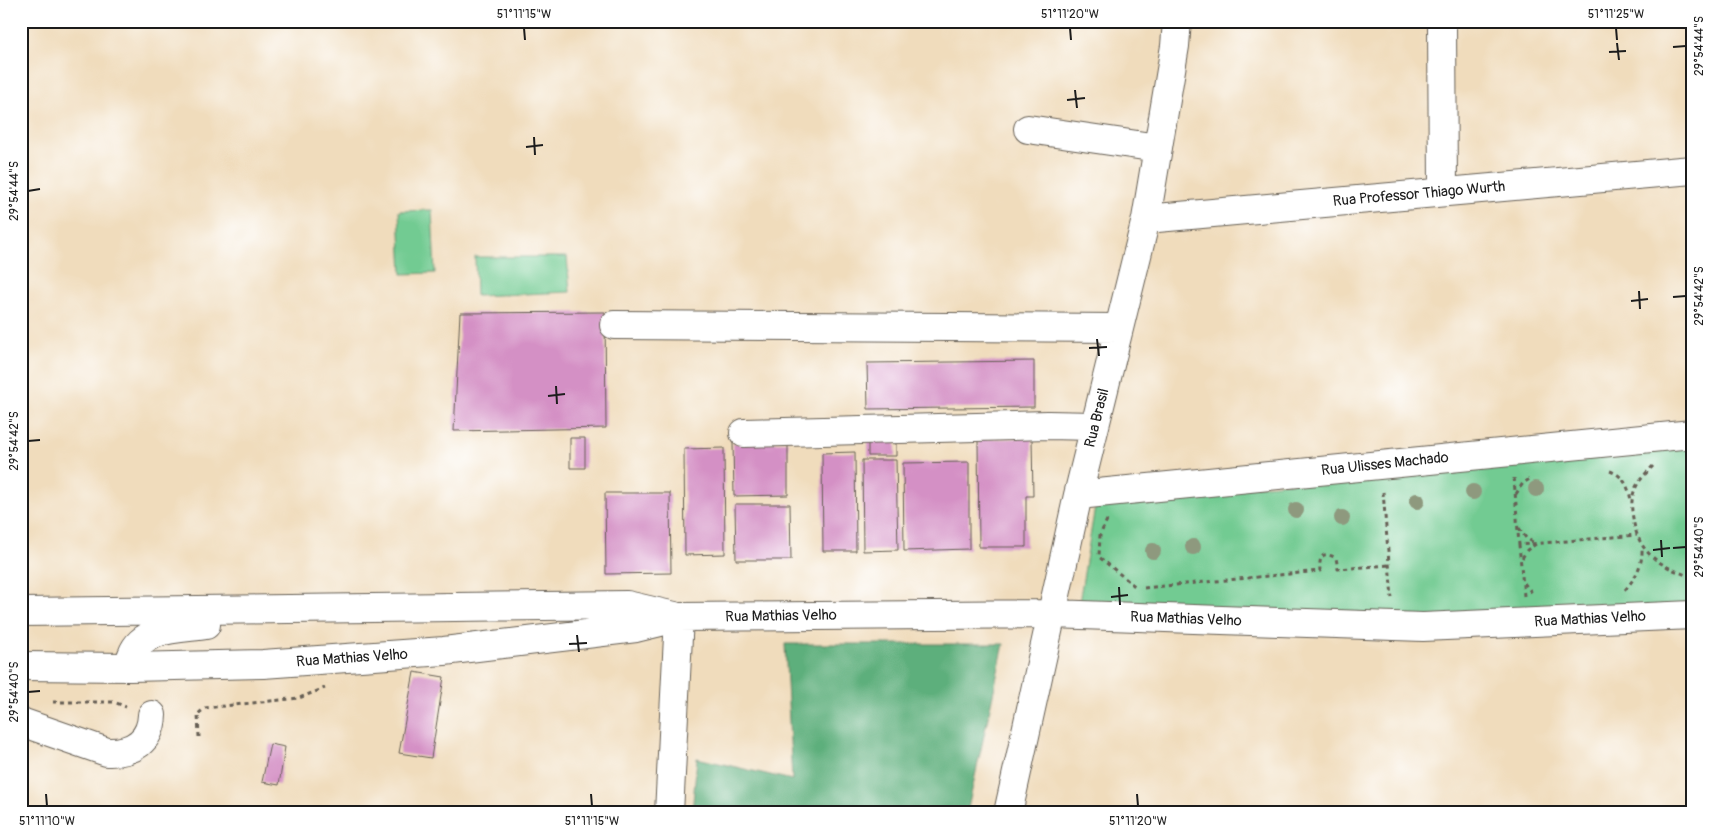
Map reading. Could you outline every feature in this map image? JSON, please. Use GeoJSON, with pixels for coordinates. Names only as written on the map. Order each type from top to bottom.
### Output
{"type":"FeatureCollection","features":[{"type":"Feature","properties":{"kind":"street","name":"Rua Brasil"},"geometry":{"type":"LineString","coordinates":[[1008,813],[1078,495],[1146,219],[1175,46],[1177,21]]}},
{"type":"Feature","properties":{"kind":"street"},"geometry":{"type":"LineString","coordinates":[[1442,21],[1443,192]]}},
{"type":"Feature","properties":{"kind":"street"},"geometry":{"type":"LineString","coordinates":[[1028,129],[1158,148]]}},
{"type":"Feature","properties":{"kind":"street","name":"Rua Professor Thiago Wurth"},"geometry":{"type":"LineString","coordinates":[[1146,219],[1692,170]]}},
{"type":"Feature","properties":{"kind":"street"},"geometry":{"type":"LineString","coordinates":[[614,325],[1119,328]]}},
{"type":"Feature","properties":{"kind":"street"},"geometry":{"type":"LineString","coordinates":[[744,433],[1048,425],[1095,426]]}},
{"type":"Feature","properties":{"kind":"street","name":"Rua Ulisses Machado"},"geometry":{"type":"LineString","coordinates":[[1078,495],[1692,434]]}},
{"type":"Feature","properties":{"kind":"street","name":"Rua Mathias Velho"},"geometry":{"type":"LineString","coordinates":[[21,612],[627,606],[679,617],[1052,614],[1423,627],[1692,615]]}},
{"type":"Feature","properties":{"kind":"street"},"geometry":{"type":"LineString","coordinates":[[130,667],[132,655],[140,642],[147,636],[159,632],[299,610]]}},
{"type":"Feature","properties":{"kind":"street"},"geometry":{"type":"LineString","coordinates":[[669,813],[679,617]]}},
{"type":"Feature","properties":{"kind":"street","name":"Rua Mathias Velho"},"geometry":{"type":"LineString","coordinates":[[21,666],[130,667],[263,664],[444,651],[636,628],[679,617]]}},
{"type":"Feature","properties":{"kind":"street"},"geometry":{"type":"LineString","coordinates":[[21,722],[108,752],[121,752],[133,748],[141,742],[148,733],[152,715]]}},
{"type":"Feature","properties":{"kind":"path"},"geometry":{"type":"LineString","coordinates":[[1643,466],[1662,465]]}},
{"type":"Feature","properties":{"kind":"path"},"geometry":{"type":"LineString","coordinates":[[1632,503],[1636,488],[1652,466]]}},
{"type":"Feature","properties":{"kind":"path"},"geometry":{"type":"LineString","coordinates":[[1616,469],[1607,470],[1618,475],[1625,482],[1632,503],[1636,535],[1642,547],[1656,561],[1692,577]]}},
{"type":"Feature","properties":{"kind":"path"},"geometry":{"type":"LineString","coordinates":[[1514,477],[1524,599]]}},
{"type":"Feature","properties":{"kind":"path"},"geometry":{"type":"LineString","coordinates":[[1505,478],[1531,477],[1521,486],[1516,496]]}},
{"type":"Feature","properties":{"kind":"path"},"geometry":{"type":"LineString","coordinates":[[1392,489],[1382,490],[1393,603]]}},
{"type":"Feature","properties":{"kind":"path"},"geometry":{"type":"LineString","coordinates":[[1109,517],[1100,535],[1099,558],[1136,588],[1166,590]]}},
{"type":"Feature","properties":{"kind":"path"},"geometry":{"type":"LineString","coordinates":[[1518,522],[1524,535],[1536,544]]}},
{"type":"Feature","properties":{"kind":"path"},"geometry":{"type":"LineString","coordinates":[[1519,545],[1636,535]]}},
{"type":"Feature","properties":{"kind":"path"},"geometry":{"type":"LineString","coordinates":[[1521,563],[1521,559],[1527,550],[1536,544]]}},
{"type":"Feature","properties":{"kind":"path"},"geometry":{"type":"LineString","coordinates":[[1630,594],[1621,594],[1640,569],[1642,547]]}},
{"type":"Feature","properties":{"kind":"path"},"geometry":{"type":"LineString","coordinates":[[1136,588],[1320,571],[1321,556],[1327,555],[1336,558],[1338,569],[1389,565]]}},
{"type":"Feature","properties":{"kind":"path"},"geometry":{"type":"LineString","coordinates":[[1522,578],[1527,589],[1538,597]]}},
{"type":"Feature","properties":{"kind":"path"},"geometry":{"type":"LineString","coordinates":[[52,702],[114,702],[123,705],[127,708],[131,720],[133,748]]}},
{"type":"Feature","properties":{"kind":"green space"},"geometry":{"type":"Polygon","coordinates":[[[432,210],[435,273],[402,274],[399,211],[432,210]]]}},
{"type":"Feature","properties":{"kind":"green space"},"geometry":{"type":"Polygon","coordinates":[[[475,257],[567,257],[570,292],[476,296],[475,257]]]}},
{"type":"Feature","properties":{"kind":"green space"},"geometry":{"type":"Polygon","coordinates":[[[1692,445],[1692,607],[1425,622],[1077,615],[1096,501],[1692,445]]]}},
{"type":"Feature","properties":{"kind":"green space"},"geometry":{"type":"Polygon","coordinates":[[[785,644],[1004,644],[967,813],[692,813],[697,758],[792,780],[785,644]]]}},
{"type":"Feature","properties":{"kind":"building"},"geometry":{"type":"Polygon","coordinates":[[[605,312],[606,428],[454,431],[460,313],[605,312]]]}},
{"type":"Feature","properties":{"kind":"building"},"geometry":{"type":"Polygon","coordinates":[[[1034,361],[1034,407],[868,409],[867,363],[1034,361]]]}},
{"type":"Feature","properties":{"kind":"building"},"geometry":{"type":"Polygon","coordinates":[[[868,436],[896,436],[896,456],[868,456],[868,436]]]}},
{"type":"Feature","properties":{"kind":"building"},"geometry":{"type":"Polygon","coordinates":[[[570,438],[585,438],[585,468],[570,468],[570,438]]]}},
{"type":"Feature","properties":{"kind":"building"},"geometry":{"type":"Polygon","coordinates":[[[1032,438],[1033,496],[1026,496],[1026,547],[979,547],[978,439],[1032,438]]]}},
{"type":"Feature","properties":{"kind":"building"},"geometry":{"type":"Polygon","coordinates":[[[788,442],[788,495],[734,496],[733,443],[788,442]]]}},
{"type":"Feature","properties":{"kind":"building"},"geometry":{"type":"Polygon","coordinates":[[[724,448],[725,554],[685,555],[684,449],[724,448]]]}},
{"type":"Feature","properties":{"kind":"building"},"geometry":{"type":"Polygon","coordinates":[[[855,452],[856,551],[823,551],[822,453],[855,452]]]}},
{"type":"Feature","properties":{"kind":"building"},"geometry":{"type":"Polygon","coordinates":[[[862,460],[896,460],[898,550],[863,551],[862,460]]]}},
{"type":"Feature","properties":{"kind":"building"},"geometry":{"type":"Polygon","coordinates":[[[969,462],[969,549],[904,551],[903,463],[969,462]]]}},
{"type":"Feature","properties":{"kind":"building"},"geometry":{"type":"Polygon","coordinates":[[[605,493],[670,493],[671,573],[606,574],[605,493]]]}},
{"type":"Feature","properties":{"kind":"building"},"geometry":{"type":"Polygon","coordinates":[[[735,504],[790,504],[791,560],[736,560],[735,504]]]}},
{"type":"Feature","properties":{"kind":"building"},"geometry":{"type":"Polygon","coordinates":[[[414,672],[444,677],[431,758],[399,753],[414,672]]]}},
{"type":"Feature","properties":{"kind":"building"},"geometry":{"type":"Polygon","coordinates":[[[270,744],[285,747],[279,785],[262,782],[270,744]]]}}]}
